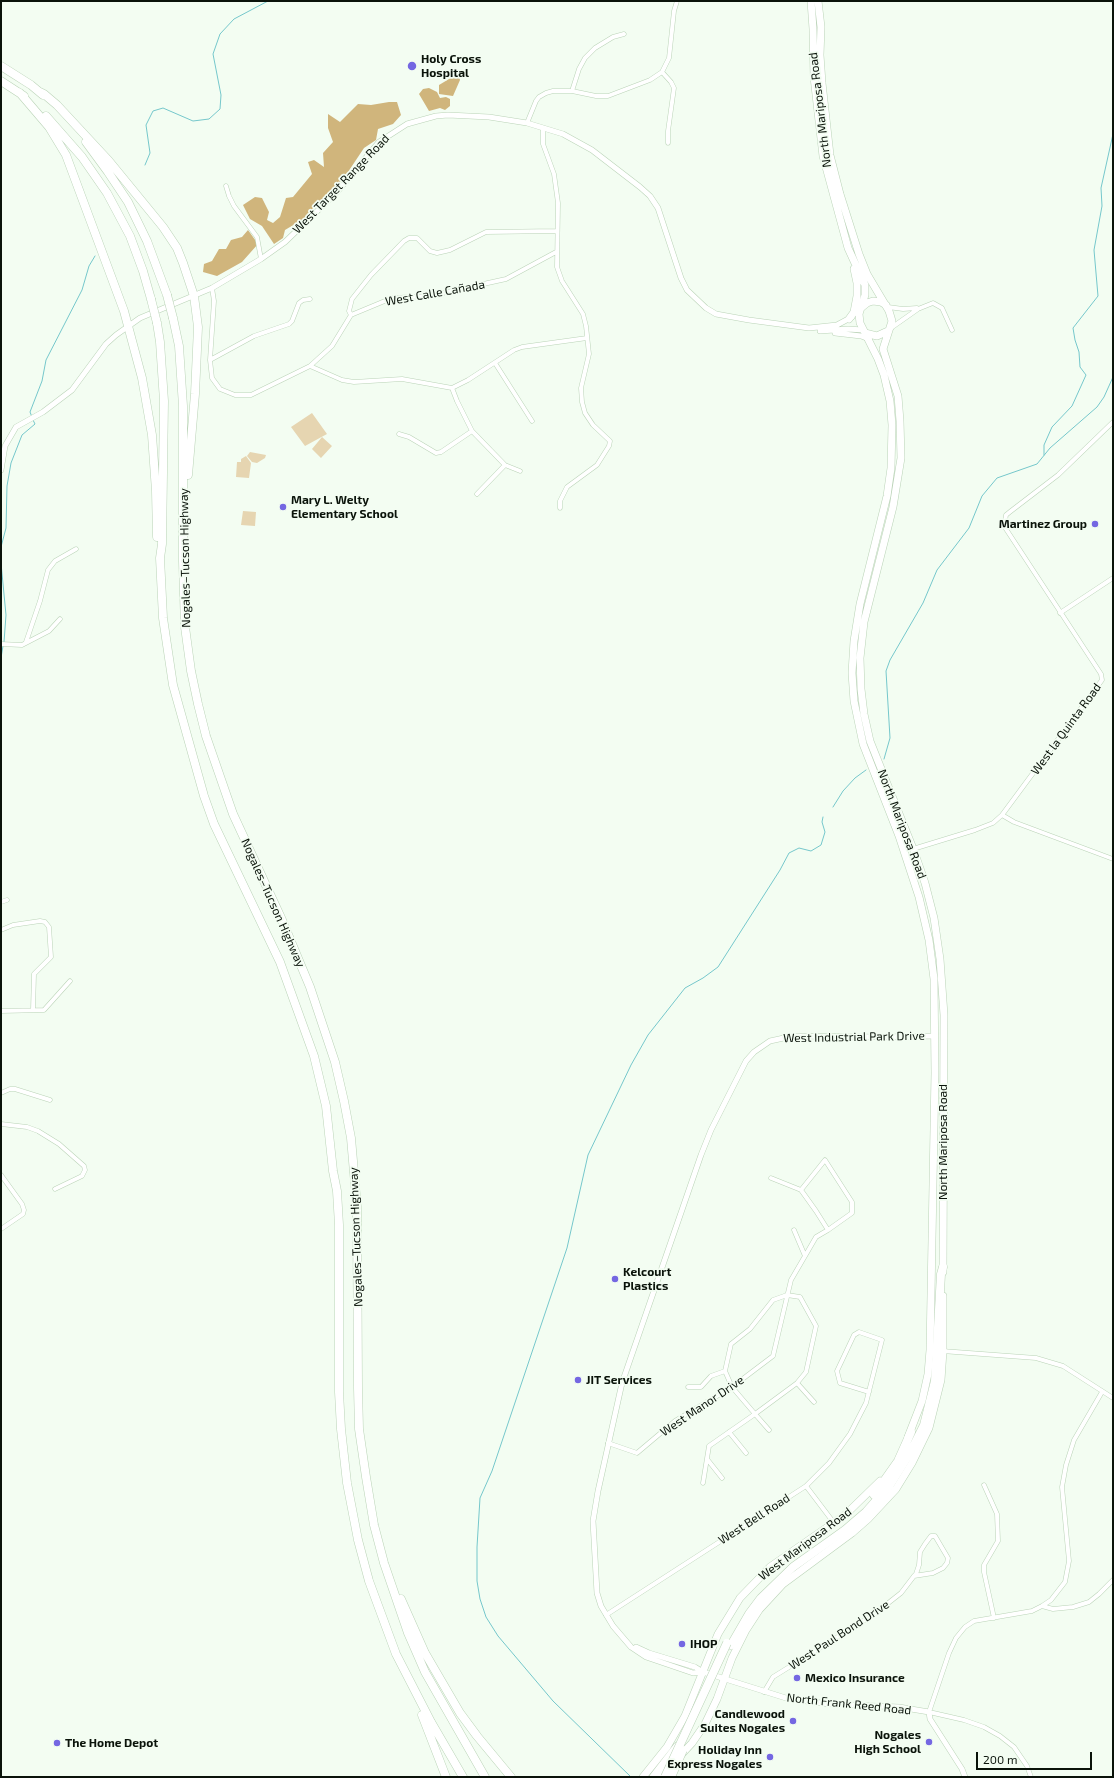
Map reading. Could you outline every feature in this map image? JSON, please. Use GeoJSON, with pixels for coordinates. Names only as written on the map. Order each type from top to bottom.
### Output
{"type":"FeatureCollection","features":[{"type":"Feature","properties":{"kind":"highway","name":"North Mariposa Road"},"geometry":{"type":"LineString","coordinates":[[810,1],[813,29],[814,77],[823,156],[848,248],[865,285],[865,295],[859,318],[878,359],[887,384],[890,400],[892,427],[889,484],[884,511],[856,621],[852,660],[854,701],[870,764],[881,782],[914,849],[932,912],[941,966],[944,1015],[943,1267]]}},
{"type":"Feature","properties":{"kind":"highway","name":"North Mariposa Road"},"geometry":{"type":"LineString","coordinates":[[818,1],[821,27],[820,62],[830,155],[840,194],[859,254],[867,274],[887,306],[892,321],[882,349],[896,390],[901,435],[901,458],[896,493],[864,622],[860,658],[862,704],[881,782],[919,897],[929,940],[933,967],[935,1036],[937,1350]]}},
{"type":"Feature","properties":{"kind":"highway","name":"Nogales–Tucson Highway"},"geometry":{"type":"LineString","coordinates":[[1,66],[40,92],[87,144],[118,186],[147,241],[167,295],[179,346],[182,406],[182,540],[185,627],[191,671],[206,736],[233,814],[282,920],[310,987],[335,1062],[344,1101],[352,1152],[358,1207],[359,1429],[374,1525],[384,1563],[408,1632],[426,1672],[485,1777]]}},
{"type":"Feature","properties":{"kind":"highway","name":"Nogales–Tucson Highway"},"geometry":{"type":"LineString","coordinates":[[1,81],[20,93],[50,120],[82,157],[107,192],[130,236],[143,271],[151,299],[160,342],[164,401],[162,544],[160,558],[163,618],[169,664],[188,742],[214,824],[280,962],[314,1056],[325,1100],[337,1191],[339,1225],[339,1392],[347,1483],[358,1540],[369,1581],[384,1623],[411,1685],[463,1777]]}},
{"type":"Feature","properties":{"kind":"highway"},"geometry":{"type":"LineString","coordinates":[[40,92],[49,98],[90,139],[163,227],[176,248],[194,296],[198,327],[198,356],[182,540]]}},
{"type":"Feature","properties":{"kind":"highway"},"geometry":{"type":"LineString","coordinates":[[20,93],[61,145],[71,165],[124,311],[142,378],[152,435],[156,492],[157,546],[160,558]]}},
{"type":"Feature","properties":{"kind":"highway"},"geometry":{"type":"LineString","coordinates":[[848,248],[858,288],[854,312],[849,319]]}},
{"type":"Feature","properties":{"kind":"highway"},"geometry":{"type":"LineString","coordinates":[[860,310],[867,303],[873,301],[887,306]]}},
{"type":"Feature","properties":{"kind":"highway"},"geometry":{"type":"LineString","coordinates":[[866,334],[877,336],[889,330]]}},
{"type":"Feature","properties":{"kind":"highway"},"geometry":{"type":"LineString","coordinates":[[892,427],[895,434],[901,435]]}},
{"type":"Feature","properties":{"kind":"highway"},"geometry":{"type":"LineString","coordinates":[[889,484],[892,491],[896,493]]}},
{"type":"Feature","properties":{"kind":"highway"},"geometry":{"type":"LineString","coordinates":[[873,552],[874,558],[879,562]]}},
{"type":"Feature","properties":{"kind":"highway"},"geometry":{"type":"LineString","coordinates":[[914,849],[912,856],[928,914],[933,967]]}},
{"type":"Feature","properties":{"kind":"highway"},"geometry":{"type":"LineString","coordinates":[[941,966],[939,1027],[938,1034],[935,1036],[938,1038],[940,1046],[943,1107]]}},
{"type":"Feature","properties":{"kind":"highway"},"geometry":{"type":"LineString","coordinates":[[665,1777],[729,1644],[748,1614],[777,1581],[792,1567],[856,1520],[890,1485],[910,1453],[924,1425],[935,1381],[941,1274],[943,1267]]}},
{"type":"Feature","properties":{"kind":"highway","name":"West Mariposa Road"},"geometry":{"type":"LineString","coordinates":[[644,1776],[675,1734],[705,1673],[721,1628],[732,1610],[749,1588],[782,1558],[855,1507],[878,1483],[897,1458],[911,1432],[922,1402],[928,1374],[937,1350]]}},
{"type":"Feature","properties":{"kind":"highway","name":"West Mariposa Road"},"geometry":{"type":"LineString","coordinates":[[659,1777],[687,1748],[698,1734],[717,1699],[732,1658],[746,1630],[774,1592],[792,1576],[852,1533],[884,1503],[896,1489],[912,1463],[929,1428],[941,1380],[937,1350]]}},
{"type":"Feature","properties":{"kind":"highway"},"geometry":{"type":"LineString","coordinates":[[671,1777],[744,1611],[773,1578],[843,1525],[867,1504],[890,1474],[911,1432]]}},
{"type":"Feature","properties":{"kind":"highway"},"geometry":{"type":"LineString","coordinates":[[366,1477],[390,1569],[413,1630],[424,1654],[460,1713],[511,1777]]}},
{"type":"Feature","properties":{"kind":"highway"},"geometry":{"type":"LineString","coordinates":[[652,1777],[690,1726],[710,1685],[711,1679],[705,1673]]}},
{"type":"Feature","properties":{"kind":"highway"},"geometry":{"type":"LineString","coordinates":[[411,1685],[446,1777]]}},
{"type":"Feature","properties":{"kind":"street"},"geometry":{"type":"LineString","coordinates":[[527,123],[534,105],[542,95],[553,91],[572,91],[596,96],[608,96],[650,80],[662,72],[669,58],[674,11],[677,1]]}},
{"type":"Feature","properties":{"kind":"street"},"geometry":{"type":"LineString","coordinates":[[572,91],[578,69],[585,58],[595,48],[613,37],[624,34]]}},
{"type":"Feature","properties":{"kind":"street"},"geometry":{"type":"LineString","coordinates":[[662,72],[674,88],[668,131],[668,143]]}},
{"type":"Feature","properties":{"kind":"street","name":"West Target Range Road"},"geometry":{"type":"LineString","coordinates":[[1,470],[6,442],[16,427],[43,412],[72,390],[106,344],[127,326],[152,312],[212,288],[236,276],[261,260],[285,242],[337,192],[379,142],[407,124],[422,119],[448,115],[490,117],[527,123],[568,136],[592,150],[650,196],[658,208],[681,278],[687,290],[706,308],[716,314],[809,328]]}},
{"type":"Feature","properties":{"kind":"street"},"geometry":{"type":"LineString","coordinates":[[543,128],[544,144],[556,188],[558,217],[556,252],[557,267],[559,274],[583,314],[586,326],[589,354],[581,388],[582,402],[585,413],[593,425],[608,439],[610,444],[597,465],[567,487],[560,501],[560,508]]}},
{"type":"Feature","properties":{"kind":"street"},"geometry":{"type":"LineString","coordinates":[[226,186],[234,206],[257,237],[261,260]]}},
{"type":"Feature","properties":{"kind":"street"},"geometry":{"type":"LineString","coordinates":[[212,288],[214,301],[210,360],[212,378],[215,384],[227,393],[235,395],[251,395],[310,366],[332,346],[351,315],[349,311],[352,299],[371,275],[404,241],[409,238],[417,238],[430,251],[437,253],[450,250],[486,232],[557,231]]}},
{"type":"Feature","properties":{"kind":"street","name":"West Calle Cañada"},"geometry":{"type":"LineString","coordinates":[[351,315],[392,298],[429,296],[506,279],[556,252]]}},
{"type":"Feature","properties":{"kind":"street"},"geometry":{"type":"LineString","coordinates":[[210,360],[254,336],[289,324],[292,321],[299,303],[303,300],[310,299]]}},
{"type":"Feature","properties":{"kind":"street"},"geometry":{"type":"LineString","coordinates":[[887,306],[902,309],[921,307],[932,303],[940,306],[944,311],[952,330]]}},
{"type":"Feature","properties":{"kind":"street"},"geometry":{"type":"LineString","coordinates":[[889,330],[921,307]]}},
{"type":"Feature","properties":{"kind":"street"},"geometry":{"type":"LineString","coordinates":[[809,328],[830,327],[849,319],[860,310]]}},
{"type":"Feature","properties":{"kind":"street"},"geometry":{"type":"LineString","coordinates":[[809,328],[861,336],[866,334]]}},
{"type":"Feature","properties":{"kind":"street"},"geometry":{"type":"LineString","coordinates":[[823,331],[848,329],[866,334]]}},
{"type":"Feature","properties":{"kind":"street"},"geometry":{"type":"LineString","coordinates":[[310,366],[342,380],[354,382],[408,380],[452,388],[514,350],[522,347],[587,338]]}},
{"type":"Feature","properties":{"kind":"street"},"geometry":{"type":"LineString","coordinates":[[495,363],[532,422]]}},
{"type":"Feature","properties":{"kind":"street"},"geometry":{"type":"LineString","coordinates":[[452,388],[472,431],[504,465],[520,472]]}},
{"type":"Feature","properties":{"kind":"street"},"geometry":{"type":"LineString","coordinates":[[1113,422],[1058,475],[1006,515],[1006,529],[1060,613],[1113,578]]}},
{"type":"Feature","properties":{"kind":"street"},"geometry":{"type":"LineString","coordinates":[[399,434],[410,437],[436,453],[441,452],[472,431]]}},
{"type":"Feature","properties":{"kind":"street"},"geometry":{"type":"LineString","coordinates":[[477,494],[504,465]]}},
{"type":"Feature","properties":{"kind":"street"},"geometry":{"type":"LineString","coordinates":[[26,642],[40,601],[48,570],[55,561],[76,549]]}},
{"type":"Feature","properties":{"kind":"street","name":"West la Quinta Road"},"geometry":{"type":"LineString","coordinates":[[914,849],[975,830],[992,823],[1002,816],[1102,680],[1101,674],[1060,613]]}},
{"type":"Feature","properties":{"kind":"street"},"geometry":{"type":"LineString","coordinates":[[1,644],[17,646],[49,631],[60,619]]}},
{"type":"Feature","properties":{"kind":"street"},"geometry":{"type":"LineString","coordinates":[[1002,816],[1014,822],[1113,859]]}},
{"type":"Feature","properties":{"kind":"street"},"geometry":{"type":"LineString","coordinates":[[1,902],[7,900]]}},
{"type":"Feature","properties":{"kind":"street"},"geometry":{"type":"LineString","coordinates":[[1,930],[13,925],[40,921],[45,922],[49,927],[51,957],[34,974],[32,1010]]}},
{"type":"Feature","properties":{"kind":"street"},"geometry":{"type":"LineString","coordinates":[[1,1011],[44,1010],[70,981]]}},
{"type":"Feature","properties":{"kind":"street","name":"West Industrial Park Drive"},"geometry":{"type":"LineString","coordinates":[[754,1052],[770,1041],[793,1036],[935,1036]]}},
{"type":"Feature","properties":{"kind":"street","name":"North Frank Reed Road"},"geometry":{"type":"LineString","coordinates":[[754,1052],[746,1061],[705,1143],[622,1383],[608,1442],[595,1504],[593,1521],[596,1586],[599,1600],[606,1615],[620,1636],[636,1651],[658,1658],[695,1666],[705,1673],[789,1699],[830,1704],[899,1707],[964,1720],[984,1727],[1000,1736],[1014,1747],[1031,1777]]}},
{"type":"Feature","properties":{"kind":"street"},"geometry":{"type":"LineString","coordinates":[[1,1093],[10,1089],[15,1089],[50,1100]]}},
{"type":"Feature","properties":{"kind":"street"},"geometry":{"type":"LineString","coordinates":[[1,1124],[27,1127],[38,1131],[59,1144],[84,1166],[85,1170],[82,1176],[56,1189]]}},
{"type":"Feature","properties":{"kind":"street"},"geometry":{"type":"LineString","coordinates":[[787,1295],[791,1280],[816,1237],[852,1213],[852,1202],[825,1160],[801,1190]]}},
{"type":"Feature","properties":{"kind":"street"},"geometry":{"type":"LineString","coordinates":[[1,1175],[22,1204],[24,1210],[23,1214],[1,1229]]}},
{"type":"Feature","properties":{"kind":"street"},"geometry":{"type":"LineString","coordinates":[[771,1178],[801,1190],[828,1230]]}},
{"type":"Feature","properties":{"kind":"street"},"geometry":{"type":"LineString","coordinates":[[794,1230],[805,1256]]}},
{"type":"Feature","properties":{"kind":"street"},"geometry":{"type":"LineString","coordinates":[[703,1483],[709,1446],[755,1414],[797,1383],[806,1372],[816,1326],[800,1297],[787,1295],[773,1300],[750,1329],[731,1344],[725,1371],[732,1388],[755,1414],[769,1430]]}},
{"type":"Feature","properties":{"kind":"street","name":"West Manor Drive"},"geometry":{"type":"LineString","coordinates":[[608,1442],[637,1453],[675,1421],[732,1388],[774,1356],[787,1295]]}},
{"type":"Feature","properties":{"kind":"street","name":"West Bell Road"},"geometry":{"type":"LineString","coordinates":[[606,1615],[806,1486],[829,1463],[850,1434],[866,1402],[869,1392],[882,1340],[859,1332],[854,1335],[837,1372],[840,1383],[869,1392]]}},
{"type":"Feature","properties":{"kind":"street"},"geometry":{"type":"LineString","coordinates":[[937,1350],[1036,1358],[1063,1366],[1113,1398]]}},
{"type":"Feature","properties":{"kind":"street","name":"West Manor Drive"},"geometry":{"type":"LineString","coordinates":[[688,1387],[700,1387],[711,1376],[725,1371]]}},
{"type":"Feature","properties":{"kind":"street"},"geometry":{"type":"LineString","coordinates":[[797,1383],[814,1402]]}},
{"type":"Feature","properties":{"kind":"street"},"geometry":{"type":"LineString","coordinates":[[929,1712],[940,1678],[956,1638],[964,1627],[974,1621],[1032,1610],[1042,1606],[1057,1594],[1065,1582],[1069,1561],[1062,1486],[1066,1465],[1074,1440],[1102,1392]]}},
{"type":"Feature","properties":{"kind":"street"},"geometry":{"type":"LineString","coordinates":[[729,1432],[746,1453]]}},
{"type":"Feature","properties":{"kind":"street"},"geometry":{"type":"LineString","coordinates":[[707,1459],[722,1478]]}},
{"type":"Feature","properties":{"kind":"street"},"geometry":{"type":"LineString","coordinates":[[984,1485],[997,1514],[998,1526],[998,1541],[984,1565],[984,1572],[994,1618]]}},
{"type":"Feature","properties":{"kind":"street"},"geometry":{"type":"LineString","coordinates":[[806,1486],[834,1523]]}},
{"type":"Feature","properties":{"kind":"street","name":"West Paul Bond Drive"},"geometry":{"type":"LineString","coordinates":[[764,1692],[773,1677],[878,1612],[901,1593],[914,1576],[919,1565],[920,1552],[924,1544],[931,1536],[935,1536],[948,1558],[947,1563],[943,1568],[933,1573],[914,1576]]}},
{"type":"Feature","properties":{"kind":"street"},"geometry":{"type":"LineString","coordinates":[[1042,1606],[1053,1609],[1073,1607],[1089,1602],[1113,1580]]}},
{"type":"Feature","properties":{"kind":"street","name":"North Frank Reed Road"},"geometry":{"type":"LineString","coordinates":[[929,1712],[930,1719],[962,1769],[965,1777]]}},
{"type":"Feature","properties":{"kind":"shaded area"},"geometry":{"type":"Polygon","coordinates":[[[454,76],[459,76],[460,80],[453,96],[439,94],[439,85],[454,76]]]}},
{"type":"Feature","properties":{"kind":"shaded area"},"geometry":{"type":"Polygon","coordinates":[[[429,88],[437,92],[440,98],[446,97],[450,99],[450,106],[445,110],[440,108],[429,111],[419,94],[423,89],[429,88]]]}},
{"type":"Feature","properties":{"kind":"shaded area"},"geometry":{"type":"Polygon","coordinates":[[[397,102],[401,115],[393,124],[378,129],[376,140],[364,148],[346,175],[330,194],[314,207],[302,224],[295,224],[285,230],[283,238],[274,244],[262,226],[250,219],[243,205],[255,197],[262,198],[269,212],[267,220],[273,223],[280,217],[286,198],[293,197],[312,174],[308,162],[314,160],[324,167],[323,153],[333,142],[328,128],[328,114],[340,122],[358,104],[371,105],[397,102]]]}},
{"type":"Feature","properties":{"kind":"shaded area"},"geometry":{"type":"Polygon","coordinates":[[[248,230],[258,244],[242,262],[217,276],[203,272],[204,264],[212,261],[219,249],[226,249],[231,240],[242,237],[248,230]]]}},
{"type":"Feature","properties":{"kind":"shaded area"},"geometry":{"type":"Polygon","coordinates":[[[312,413],[327,434],[305,446],[291,427],[312,413]]]}},
{"type":"Feature","properties":{"kind":"shaded area"},"geometry":{"type":"Polygon","coordinates":[[[322,437],[332,446],[321,458],[312,449],[322,437]]]}},
{"type":"Feature","properties":{"kind":"shaded area"},"geometry":{"type":"Polygon","coordinates":[[[250,452],[266,455],[265,458],[257,463],[252,462],[247,456],[250,452]]]}},
{"type":"Feature","properties":{"kind":"shaded area"},"geometry":{"type":"Polygon","coordinates":[[[246,456],[251,463],[249,478],[236,477],[237,462],[241,462],[241,459],[246,456]]]}},
{"type":"Feature","properties":{"kind":"shaded area"},"geometry":{"type":"Polygon","coordinates":[[[243,511],[256,512],[255,526],[241,525],[243,511]]]}},
{"type":"Feature","properties":{"kind":"waterway"},"geometry":{"type":"LineString","coordinates":[[145,165],[150,153],[146,125],[153,111],[163,108],[193,121],[209,119],[220,109],[221,95],[213,54],[220,34],[234,19],[268,1]]}},
{"type":"Feature","properties":{"kind":"waterway"},"geometry":{"type":"LineString","coordinates":[[1044,455],[1044,445],[1052,427],[1072,406],[1086,375],[1080,367],[1079,352],[1073,328],[1098,296],[1094,250],[1102,206],[1101,188],[1113,134]]}},
{"type":"Feature","properties":{"kind":"waterway"},"geometry":{"type":"LineString","coordinates":[[32,417],[30,412],[42,381],[46,360],[82,290],[89,266],[95,256]]}},
{"type":"Feature","properties":{"kind":"waterway"},"geometry":{"type":"LineString","coordinates":[[884,759],[890,738],[886,671],[890,660],[923,603],[937,570],[969,528],[982,496],[997,478],[1037,464],[1050,448],[1097,407],[1104,397],[1113,377]]}},
{"type":"Feature","properties":{"kind":"waterway"},"geometry":{"type":"LineString","coordinates":[[1,547],[6,528],[7,486],[11,463],[22,435],[35,424],[33,420]]}},
{"type":"Feature","properties":{"kind":"waterway"},"geometry":{"type":"LineString","coordinates":[[1,563],[6,615],[4,642]]}},
{"type":"Feature","properties":{"kind":"waterway"},"geometry":{"type":"LineString","coordinates":[[1,658],[3,646]]}},
{"type":"Feature","properties":{"kind":"waterway"},"geometry":{"type":"LineString","coordinates":[[833,807],[843,791],[855,778],[866,770]]}},
{"type":"Feature","properties":{"kind":"waterway"},"geometry":{"type":"LineString","coordinates":[[631,1777],[553,1701],[498,1636],[486,1617],[480,1599],[477,1581],[477,1547],[480,1498],[492,1471],[567,1248],[588,1155],[631,1065],[648,1035],[685,988],[703,978],[718,967],[780,870],[789,853],[799,848],[811,851],[821,845],[825,832],[822,822],[823,817]]}},
{"type":"Feature","properties":{"kind":"place","name":"Holy Cross Hospital"},"geometry":{"type":"Point","coordinates":[412,66]}},
{"type":"Feature","properties":{"kind":"place","name":"Mary L. Welty Elementary School"},"geometry":{"type":"Point","coordinates":[283,507]}},
{"type":"Feature","properties":{"kind":"place","name":"Martinez Group"},"geometry":{"type":"Point","coordinates":[1095,524]}},
{"type":"Feature","properties":{"kind":"place","name":"Kelcourt Plastics"},"geometry":{"type":"Point","coordinates":[615,1279]}},
{"type":"Feature","properties":{"kind":"place","name":"JIT Services"},"geometry":{"type":"Point","coordinates":[578,1380]}},
{"type":"Feature","properties":{"kind":"place","name":"IHOP"},"geometry":{"type":"Point","coordinates":[682,1644]}},
{"type":"Feature","properties":{"kind":"place","name":"Mexico Insurance"},"geometry":{"type":"Point","coordinates":[797,1678]}},
{"type":"Feature","properties":{"kind":"place","name":"Candlewood Suites Nogales"},"geometry":{"type":"Point","coordinates":[793,1721]}},
{"type":"Feature","properties":{"kind":"place","name":"Nogales High School"},"geometry":{"type":"Point","coordinates":[929,1742]}},
{"type":"Feature","properties":{"kind":"place","name":"The Home Depot"},"geometry":{"type":"Point","coordinates":[57,1743]}},
{"type":"Feature","properties":{"kind":"place","name":"Holiday Inn Express Nogales"},"geometry":{"type":"Point","coordinates":[770,1757]}}]}
